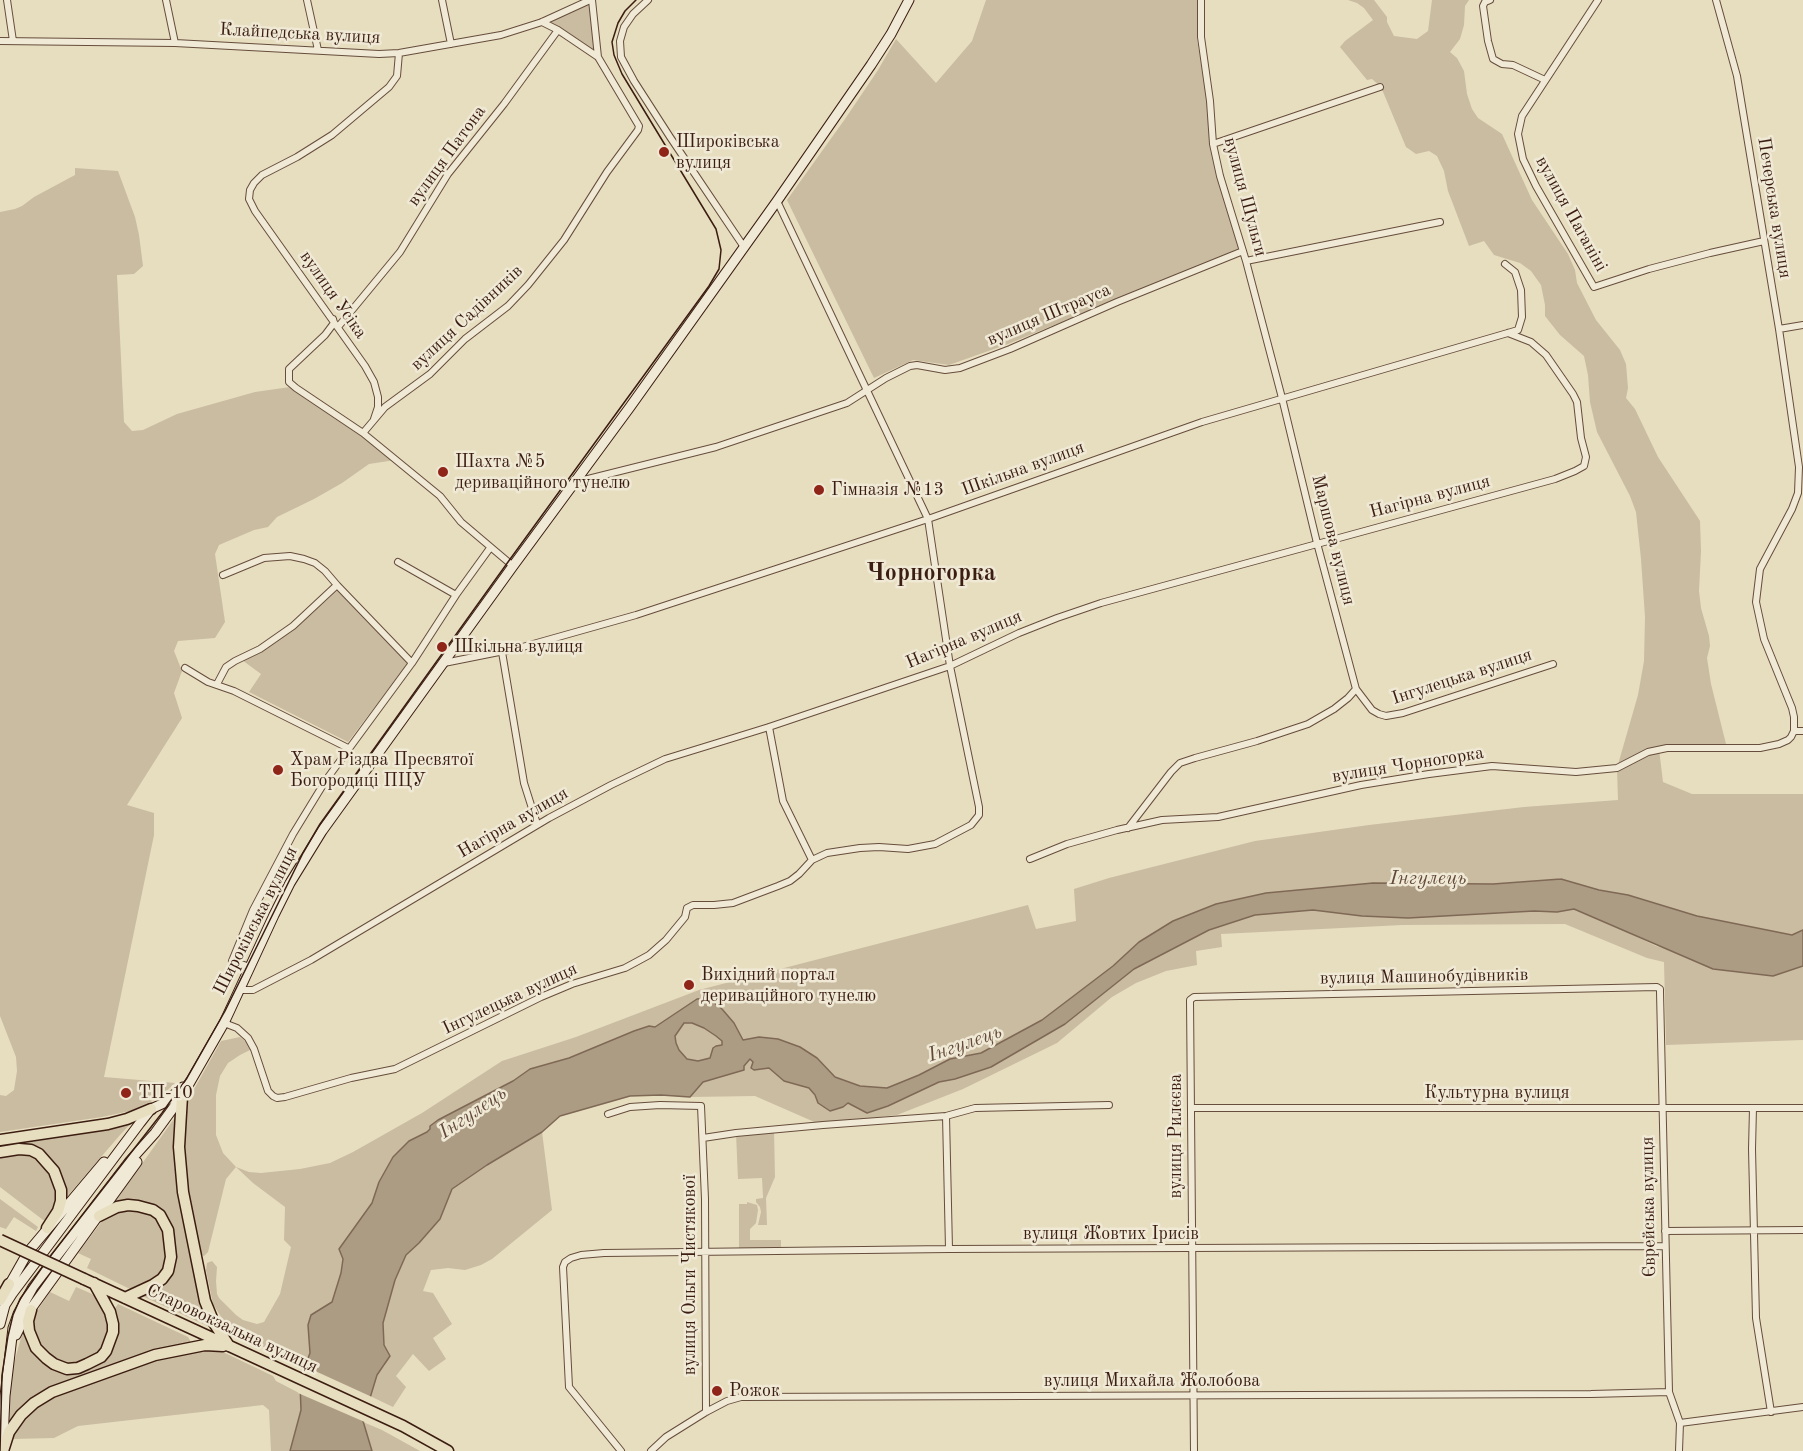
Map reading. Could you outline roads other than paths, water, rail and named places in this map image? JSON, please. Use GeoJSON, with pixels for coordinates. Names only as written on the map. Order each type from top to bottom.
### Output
{"type":"FeatureCollection","features":[{"type":"Feature","properties":{"kind":"main road","name":"Широківська вулиця"},"geometry":{"type":"LineString","coordinates":[[199,1066],[224,1023],[290,883],[322,831],[777,201],[871,65],[909,0]]}},
{"type":"Feature","properties":{"kind":"main road"},"geometry":{"type":"LineString","coordinates":[[8,1364],[18,1332],[31,1310],[182,1096],[199,1066]]}},
{"type":"Feature","properties":{"kind":"main road"},"geometry":{"type":"LineString","coordinates":[[0,1140],[108,1124],[127,1119],[151,1109],[174,1095],[199,1066]]}},
{"type":"Feature","properties":{"kind":"main road"},"geometry":{"type":"LineString","coordinates":[[182,1096],[179,1147],[183,1192],[205,1301],[214,1323],[230,1346]]}},
{"type":"Feature","properties":{"kind":"main road"},"geometry":{"type":"LineString","coordinates":[[0,1324],[5,1305],[12,1293],[151,1109]]}},
{"type":"Feature","properties":{"kind":"main road"},"geometry":{"type":"LineString","coordinates":[[0,1300],[28,1252],[140,1123]]}},
{"type":"Feature","properties":{"kind":"main road"},"geometry":{"type":"LineString","coordinates":[[3,1451],[8,1364],[15,1321],[33,1287],[129,1162],[155,1133]]}},
{"type":"Feature","properties":{"kind":"main road"},"geometry":{"type":"LineString","coordinates":[[0,1152],[30,1150],[39,1155],[54,1171],[61,1190],[61,1201],[58,1211],[47,1228]]}},
{"type":"Feature","properties":{"kind":"main road"},"geometry":{"type":"LineString","coordinates":[[99,1216],[117,1207],[138,1206],[153,1210],[160,1215],[168,1230],[171,1257],[168,1271],[153,1285],[124,1298]]}},
{"type":"Feature","properties":{"kind":"main road","name":"Старовокзальна вулиця"},"geometry":{"type":"LineString","coordinates":[[0,1240],[387,1419],[448,1451]]}},
{"type":"Feature","properties":{"kind":"main road"},"geometry":{"type":"LineString","coordinates":[[31,1310],[28,1321],[29,1331],[36,1348],[46,1358],[67,1369],[87,1364],[101,1357],[106,1351],[114,1324],[110,1312],[89,1281]]}},
{"type":"Feature","properties":{"kind":"main road"},"geometry":{"type":"LineString","coordinates":[[0,1313],[9,1284]]}},
{"type":"Feature","properties":{"kind":"main road"},"geometry":{"type":"LineString","coordinates":[[3,1451],[9,1432],[21,1415],[34,1403],[52,1392],[155,1355],[205,1345],[230,1346]]}},
{"type":"Feature","properties":{"kind":"street"},"geometry":{"type":"LineString","coordinates":[[6,0],[13,41]]}},
{"type":"Feature","properties":{"kind":"street"},"geometry":{"type":"LineString","coordinates":[[166,0],[175,43]]}},
{"type":"Feature","properties":{"kind":"street"},"geometry":{"type":"LineString","coordinates":[[307,0],[318,50]]}},
{"type":"Feature","properties":{"kind":"street"},"geometry":{"type":"LineString","coordinates":[[442,0],[452,44]]}},
{"type":"Feature","properties":{"kind":"street"},"geometry":{"type":"LineString","coordinates":[[591,0],[598,57]]}},
{"type":"Feature","properties":{"kind":"street","name":"Клайпедська вулиця"},"geometry":{"type":"LineString","coordinates":[[0,41],[175,43],[399,53],[501,34],[542,22],[591,0]]}},
{"type":"Feature","properties":{"kind":"street"},"geometry":{"type":"LineString","coordinates":[[648,0],[633,14],[624,27],[620,41],[621,57],[670,137],[744,247]]}},
{"type":"Feature","properties":{"kind":"street","name":"вулиця Шульги"},"geometry":{"type":"LineString","coordinates":[[1201,0],[1201,37],[1213,144],[1282,398]]}},
{"type":"Feature","properties":{"kind":"street"},"geometry":{"type":"LineString","coordinates":[[1490,0],[1483,6],[1493,59],[1502,64],[1513,65],[1545,80]]}},
{"type":"Feature","properties":{"kind":"street","name":"вулиця Паганіні"},"geometry":{"type":"LineString","coordinates":[[1598,0],[1522,116],[1518,134],[1523,159],[1554,220],[1594,287],[1690,258],[1764,241]]}},
{"type":"Feature","properties":{"kind":"street","name":"Печерська вулиця"},"geometry":{"type":"LineString","coordinates":[[1716,0],[1737,76],[1779,328],[1800,481],[1792,509],[1760,570],[1756,602],[1764,639],[1792,708],[1794,731]]}},
{"type":"Feature","properties":{"kind":"street"},"geometry":{"type":"LineString","coordinates":[[542,22],[598,57]]}},
{"type":"Feature","properties":{"kind":"street","name":"вулиця Патона"},"geometry":{"type":"LineString","coordinates":[[338,327],[400,252],[448,174],[558,30]]}},
{"type":"Feature","properties":{"kind":"street","name":"вулиця Усіка"},"geometry":{"type":"LineString","coordinates":[[372,422],[378,407],[374,382],[333,319],[255,211],[249,199],[250,190],[262,175],[332,135],[389,87],[397,76],[399,53]]}},
{"type":"Feature","properties":{"kind":"street","name":"вулиця Садівників"},"geometry":{"type":"LineString","coordinates":[[363,433],[385,408],[430,374],[465,339],[508,306],[528,285],[564,240],[607,172],[638,130],[639,126],[598,57]]}},
{"type":"Feature","properties":{"kind":"street"},"geometry":{"type":"LineString","coordinates":[[1213,144],[1380,87]]}},
{"type":"Feature","properties":{"kind":"street"},"geometry":{"type":"LineString","coordinates":[[777,201],[928,519],[950,666]]}},
{"type":"Feature","properties":{"kind":"street"},"geometry":{"type":"LineString","coordinates":[[1246,261],[1440,222]]}},
{"type":"Feature","properties":{"kind":"street","name":"вулиця Штрауса"},"geometry":{"type":"LineString","coordinates":[[575,482],[716,447],[847,403],[886,378],[917,364],[945,370],[960,368],[1011,349],[1243,251]]}},
{"type":"Feature","properties":{"kind":"street","name":"Шкільна вулиця"},"geometry":{"type":"LineString","coordinates":[[444,663],[502,652],[636,615],[928,519],[1202,422],[1518,330],[1522,316],[1521,290],[1515,272],[1505,264]]}},
{"type":"Feature","properties":{"kind":"street"},"geometry":{"type":"LineString","coordinates":[[333,319],[334,323],[325,335],[290,369],[289,382],[363,433],[440,496],[461,522],[513,566]]}},
{"type":"Feature","properties":{"kind":"street"},"geometry":{"type":"LineString","coordinates":[[1779,328],[1803,325]]}},
{"type":"Feature","properties":{"kind":"street","name":"Нагірна вулиця"},"geometry":{"type":"LineString","coordinates":[[239,990],[254,990],[311,960],[537,824],[665,759],[769,728],[950,666],[1019,633],[1090,606],[1555,479],[1575,471],[1584,466],[1586,457],[1581,438],[1577,402],[1546,355],[1531,342],[1508,333]]}},
{"type":"Feature","properties":{"kind":"street","name":"Маршова вулиця"},"geometry":{"type":"LineString","coordinates":[[1282,398],[1317,543],[1356,689]]}},
{"type":"Feature","properties":{"kind":"street"},"geometry":{"type":"LineString","coordinates":[[250,967],[232,961],[253,910],[293,834],[348,748],[412,663],[456,594],[490,548]]}},
{"type":"Feature","properties":{"kind":"street"},"geometry":{"type":"LineString","coordinates":[[223,575],[264,558],[290,556],[315,563],[412,663]]}},
{"type":"Feature","properties":{"kind":"street"},"geometry":{"type":"LineString","coordinates":[[398,562],[456,594]]}},
{"type":"Feature","properties":{"kind":"street"},"geometry":{"type":"LineString","coordinates":[[217,684],[226,667],[260,649],[293,626],[337,585]]}},
{"type":"Feature","properties":{"kind":"street"},"geometry":{"type":"LineString","coordinates":[[502,652],[524,783],[537,824]]}},
{"type":"Feature","properties":{"kind":"street","name":"Інгулецька вулиця"},"geometry":{"type":"LineString","coordinates":[[1356,689],[1372,710],[1386,716],[1403,713],[1553,664]]}},
{"type":"Feature","properties":{"kind":"street","name":"Інгулецька вулиця"},"geometry":{"type":"LineString","coordinates":[[224,1023],[237,1029],[248,1038],[268,1091],[277,1098],[285,1097],[351,1078],[395,1069],[541,997],[572,984],[625,968],[649,955],[666,940],[685,917],[687,908],[693,905],[733,903],[770,889],[790,881],[812,860],[827,853],[879,847],[908,849],[935,844],[970,825],[979,815],[950,666]]}},
{"type":"Feature","properties":{"kind":"street"},"geometry":{"type":"LineString","coordinates":[[185,668],[208,682],[217,684],[348,748]]}},
{"type":"Feature","properties":{"kind":"street"},"geometry":{"type":"LineString","coordinates":[[1128,828],[1180,763],[1308,724],[1334,709],[1356,689]]}},
{"type":"Feature","properties":{"kind":"street"},"geometry":{"type":"LineString","coordinates":[[769,728],[783,801],[812,860]]}},
{"type":"Feature","properties":{"kind":"street"},"geometry":{"type":"LineString","coordinates":[[1794,731],[1803,731]]}},
{"type":"Feature","properties":{"kind":"street","name":"вулиця Чорногорка"},"geometry":{"type":"LineString","coordinates":[[1030,859],[1067,844],[1117,830],[1162,820],[1218,818],[1361,785],[1492,766],[1576,772],[1617,768],[1648,752],[1667,748],[1771,746],[1788,740],[1794,731]]}},
{"type":"Feature","properties":{"kind":"street","name":"вулиця Машинобудівників"},"geometry":{"type":"LineString","coordinates":[[1190,1000],[1194,997],[1657,987],[1660,989]]}},
{"type":"Feature","properties":{"kind":"street","name":"Єврейська вулиця"},"geometry":{"type":"LineString","coordinates":[[1660,989],[1669,1392],[1680,1424],[1679,1451]]}},
{"type":"Feature","properties":{"kind":"street","name":"вулиця Рилєєва"},"geometry":{"type":"LineString","coordinates":[[1190,1000],[1194,1451]]}},
{"type":"Feature","properties":{"kind":"street"},"geometry":{"type":"LineString","coordinates":[[703,1138],[823,1125],[946,1116],[975,1108],[1109,1105]]}},
{"type":"Feature","properties":{"kind":"street","name":"вулиця Ольги Чистякової"},"geometry":{"type":"LineString","coordinates":[[608,1114],[630,1107],[701,1106],[706,1412]]}},
{"type":"Feature","properties":{"kind":"street","name":"Культурна вулиця"},"geometry":{"type":"LineString","coordinates":[[1191,1108],[1803,1108]]}},
{"type":"Feature","properties":{"kind":"street"},"geometry":{"type":"LineString","coordinates":[[1753,1108],[1756,1318],[1771,1412]]}},
{"type":"Feature","properties":{"kind":"street"},"geometry":{"type":"LineString","coordinates":[[946,1116],[949,1249]]}},
{"type":"Feature","properties":{"kind":"street"},"geometry":{"type":"LineString","coordinates":[[1665,1231],[1803,1230]]}},
{"type":"Feature","properties":{"kind":"street","name":"вулиця Жовтих Ірисів"},"geometry":{"type":"LineString","coordinates":[[621,1451],[570,1386],[562,1267],[570,1258],[581,1255],[949,1249],[1665,1246]]}},
{"type":"Feature","properties":{"kind":"street","name":"вулиця Михайла Жолобова"},"geometry":{"type":"LineString","coordinates":[[651,1451],[666,1437],[706,1412],[727,1401],[741,1397],[1669,1392]]}},
{"type":"Feature","properties":{"kind":"street"},"geometry":{"type":"LineString","coordinates":[[1680,1424],[1803,1407]]}},
{"type":"Feature","properties":{"kind":"water","name":"Інгулець"},"geometry":{"type":"Polygon","coordinates":[[[1561,879],[1599,890],[1628,895],[1697,916],[1792,935],[1803,930],[1803,966],[1773,976],[1713,969],[1574,909],[1557,912],[1534,911],[1408,918],[1362,916],[1313,910],[1255,915],[1209,930],[1134,969],[1065,1024],[991,1067],[939,1082],[888,1106],[867,1113],[848,1103],[830,1111],[818,1103],[809,1088],[784,1081],[769,1068],[754,1070],[751,1068],[753,1062],[750,1059],[744,1066],[744,1070],[703,1082],[690,1097],[630,1096],[560,1116],[542,1132],[452,1189],[440,1219],[406,1255],[395,1280],[383,1323],[384,1345],[390,1356],[377,1375],[363,1421],[372,1451],[290,1451],[301,1410],[300,1383],[310,1353],[308,1325],[311,1315],[332,1302],[343,1259],[339,1249],[372,1203],[379,1182],[393,1157],[409,1141],[427,1132],[430,1126],[438,1120],[513,1081],[530,1069],[569,1058],[634,1031],[649,1026],[655,1027],[697,999],[708,998],[734,1023],[743,1040],[759,1037],[778,1039],[800,1047],[817,1058],[835,1077],[860,1086],[887,1088],[950,1059],[981,1053],[1042,1020],[1113,966],[1139,942],[1173,921],[1216,904],[1266,893],[1373,883],[1493,884],[1561,879]],[[684,1023],[675,1036],[679,1050],[687,1059],[698,1061],[710,1058],[713,1048],[722,1045],[722,1041],[704,1028],[692,1023],[684,1023]]]}},
{"type":"Feature","properties":{"kind":"tram line"},"geometry":{"type":"LineString","coordinates":[[0,1451],[2,1375],[8,1336],[20,1299],[187,1078],[225,1011],[303,853],[320,824],[709,286],[719,269],[721,250],[716,229],[622,74],[614,55],[612,42],[618,23],[625,11],[636,0]]}},
{"type":"Feature","properties":{"kind":"place","name":"Широківська вулиця"},"geometry":{"type":"Point","coordinates":[664,152]}},
{"type":"Feature","properties":{"kind":"place","name":"Шахта №5 дериваційного тунелю"},"geometry":{"type":"Point","coordinates":[443,472]}},
{"type":"Feature","properties":{"kind":"place","name":"Гімназія №13"},"geometry":{"type":"Point","coordinates":[819,490]}},
{"type":"Feature","properties":{"kind":"place","name":"Шкільна вулиця"},"geometry":{"type":"Point","coordinates":[442,647]}},
{"type":"Feature","properties":{"kind":"place","name":"Храм Різдва Пресвятої Богородиці ПЦУ"},"geometry":{"type":"Point","coordinates":[278,770]}},
{"type":"Feature","properties":{"kind":"place","name":"Вихідний портал дериваційного тунелю"},"geometry":{"type":"Point","coordinates":[689,985]}},
{"type":"Feature","properties":{"kind":"place","name":"ТП-10"},"geometry":{"type":"Point","coordinates":[126,1093]}},
{"type":"Feature","properties":{"kind":"place","name":"Рожок"},"geometry":{"type":"Point","coordinates":[717,1391]}},
{"type":"Feature","properties":{"kind":"district","name":"Чорногорка"},"geometry":{"type":"Point","coordinates":[931,574]}}]}
